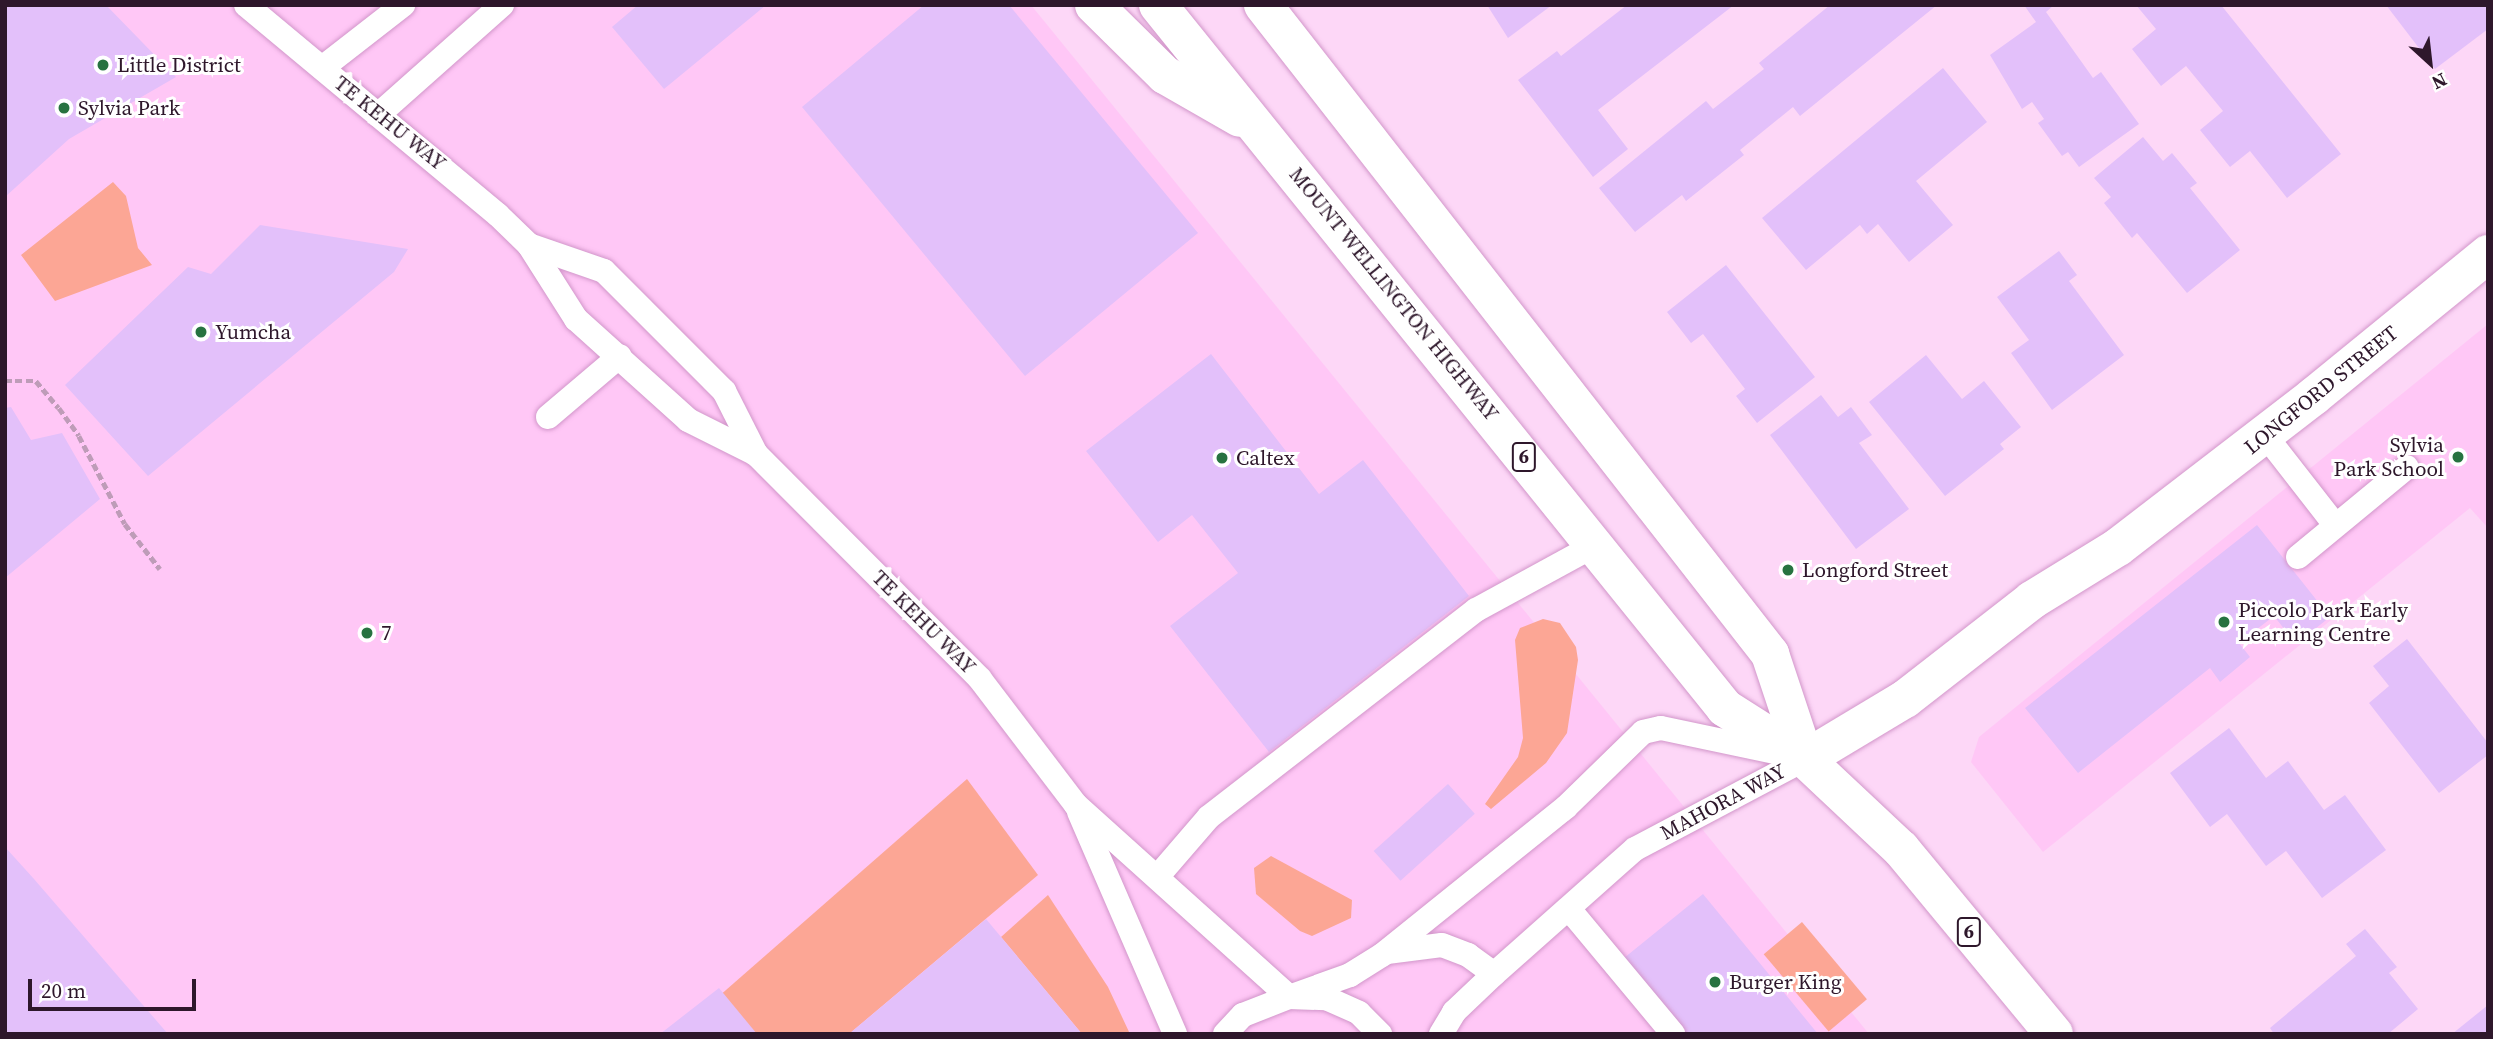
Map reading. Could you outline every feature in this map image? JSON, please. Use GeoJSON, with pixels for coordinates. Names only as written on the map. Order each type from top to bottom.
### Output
{"type":"FeatureCollection","features":[{"type":"Feature","properties":{"kind":"main road"},"geometry":{"type":"LineString","coordinates":[[1094,5],[1165,75],[1263,132]]}},
{"type":"Feature","properties":{"kind":"main road","name":"MOUNT WELLINGTON HIGHWAY"},"geometry":{"type":"LineString","coordinates":[[1158,5],[1725,708],[1805,759],[1901,849],[2054,1034]]}},
{"type":"Feature","properties":{"kind":"main road","name":"MOUNT WELLINGTON HIGHWAY"},"geometry":{"type":"LineString","coordinates":[[1263,5],[1770,654],[1805,759]]}},
{"type":"Feature","properties":{"kind":"main road","name":"LONGFORD STREET"},"geometry":{"type":"LineString","coordinates":[[1805,759],[1905,699],[2032,600],[2118,547],[2265,435],[2488,254]]}},
{"type":"Feature","properties":{"kind":"lane","name":"TE KEHU WAY"},"geometry":{"type":"LineString","coordinates":[[246,5],[440,163],[530,245],[576,319],[688,419],[756,454],[980,679],[1076,805],[1158,876],[1289,997]]}},
{"type":"Feature","properties":{"kind":"lane"},"geometry":{"type":"LineString","coordinates":[[322,68],[403,5]]}},
{"type":"Feature","properties":{"kind":"lane"},"geometry":{"type":"LineString","coordinates":[[378,115],[502,5]]}},
{"type":"Feature","properties":{"kind":"lane","name":"TE KEHU WAY"},"geometry":{"type":"LineString","coordinates":[[530,245],[604,271],[724,391],[756,454]]}},
{"type":"Feature","properties":{"kind":"lane"},"geometry":{"type":"LineString","coordinates":[[548,417],[620,356]]}},
{"type":"Feature","properties":{"kind":"lane"},"geometry":{"type":"LineString","coordinates":[[2265,435],[2335,525]]}},
{"type":"Feature","properties":{"kind":"lane"},"geometry":{"type":"LineString","coordinates":[[2298,557],[2407,467]]}},
{"type":"Feature","properties":{"kind":"lane"},"geometry":{"type":"LineString","coordinates":[[1158,876],[1209,817],[1476,610],[1594,545]]}},
{"type":"Feature","properties":{"kind":"lane","name":"MAHORA WAY"},"geometry":{"type":"LineString","coordinates":[[1289,997],[1350,975],[1387,952],[1566,807],[1643,732],[1661,728],[1805,759]]}},
{"type":"Feature","properties":{"kind":"lane","name":"MAHORA WAY"},"geometry":{"type":"LineString","coordinates":[[1441,1034],[1454,1012],[1635,849],[1805,759]]}},
{"type":"Feature","properties":{"kind":"lane","name":"TE KEHU WAY"},"geometry":{"type":"LineString","coordinates":[[1076,805],[1175,1034]]}},
{"type":"Feature","properties":{"kind":"lane"},"geometry":{"type":"LineString","coordinates":[[1569,909],[1673,1034]]}},
{"type":"Feature","properties":{"kind":"lane"},"geometry":{"type":"LineString","coordinates":[[1387,952],[1442,945],[1468,955],[1494,974]]}},
{"type":"Feature","properties":{"kind":"lane"},"geometry":{"type":"LineString","coordinates":[[1225,1034],[1243,1015],[1289,997],[1326,998],[1359,1013],[1380,1034]]}},
{"type":"Feature","properties":{"kind":"path"},"geometry":{"type":"LineString","coordinates":[[5,382],[36,381],[79,436],[125,524],[160,569]]}},
{"type":"Feature","properties":{"kind":"shaded area"},"geometry":{"type":"Polygon","coordinates":[[[5,5],[1031,5],[1869,1034],[5,1034],[5,5]]]}},
{"type":"Feature","properties":{"kind":"shaded area"},"geometry":{"type":"Polygon","coordinates":[[[113,182],[126,196],[138,248],[152,265],[55,301],[21,255],[113,182]]]}},
{"type":"Feature","properties":{"kind":"shaded area","name":"Piccolo Park Early Learning Centre"},"geometry":{"type":"Polygon","coordinates":[[[2488,324],[2488,528],[2470,508],[2043,852],[1971,762],[1979,737],[2488,324]]]}},
{"type":"Feature","properties":{"kind":"shaded area"},"geometry":{"type":"Polygon","coordinates":[[[1543,619],[1560,623],[1576,647],[1578,660],[1567,733],[1546,763],[1491,809],[1485,804],[1518,757],[1523,738],[1515,640],[1520,628],[1543,619]]]}},
{"type":"Feature","properties":{"kind":"shaded area"},"geometry":{"type":"Polygon","coordinates":[[[967,779],[1038,875],[849,1034],[752,1034],[718,997],[967,779]]]}},
{"type":"Feature","properties":{"kind":"shaded area"},"geometry":{"type":"Polygon","coordinates":[[[1271,856],[1352,900],[1351,918],[1312,936],[1300,931],[1256,894],[1254,868],[1271,856]]]}},
{"type":"Feature","properties":{"kind":"shaded area"},"geometry":{"type":"Polygon","coordinates":[[[1048,895],[1108,987],[1130,1034],[1082,1034],[1001,937],[1048,895]]]}},
{"type":"Feature","properties":{"kind":"shaded area"},"geometry":{"type":"Polygon","coordinates":[[[1802,922],[1867,999],[1829,1032],[1764,954],[1802,922]]]}},
{"type":"Feature","properties":{"kind":"building","name":"Sylvia Park"},"geometry":{"type":"Polygon","coordinates":[[[5,5],[106,5],[176,77],[69,139],[5,197],[5,5]]]}},
{"type":"Feature","properties":{"kind":"building"},"geometry":{"type":"Polygon","coordinates":[[[638,5],[766,5],[664,89],[612,27],[638,5]]]}},
{"type":"Feature","properties":{"kind":"building"},"geometry":{"type":"Polygon","coordinates":[[[924,5],[1009,5],[1198,233],[1025,376],[802,107],[924,5]]]}},
{"type":"Feature","properties":{"kind":"building"},"geometry":{"type":"Polygon","coordinates":[[[1487,5],[1552,5],[1508,38],[1487,5]]]}},
{"type":"Feature","properties":{"kind":"building"},"geometry":{"type":"Polygon","coordinates":[[[1627,5],[1734,5],[1598,110],[1628,149],[1593,177],[1518,80],[1557,51],[1561,56],[1627,5]]]}},
{"type":"Feature","properties":{"kind":"building"},"geometry":{"type":"Polygon","coordinates":[[[1830,5],[1937,5],[1800,116],[1793,107],[1740,150],[1744,155],[1686,201],[1682,195],[1635,232],[1599,188],[1706,101],[1713,109],[1764,69],[1759,63],[1830,5]]]}},
{"type":"Feature","properties":{"kind":"building"},"geometry":{"type":"Polygon","coordinates":[[[2024,5],[2054,5],[2046,12],[2093,78],[2101,72],[2139,124],[2079,167],[2068,152],[2062,156],[2038,123],[2044,119],[2032,102],[2022,109],[1990,55],[2036,22],[2024,5]]]}},
{"type":"Feature","properties":{"kind":"building"},"geometry":{"type":"Polygon","coordinates":[[[2136,5],[2221,5],[2341,154],[2287,198],[2250,151],[2230,167],[2200,130],[2223,111],[2186,66],[2161,86],[2132,49],[2156,29],[2136,5]]]}},
{"type":"Feature","properties":{"kind":"building"},"geometry":{"type":"Polygon","coordinates":[[[2386,5],[2486,5],[2488,29],[2435,69],[2386,5]]]}},
{"type":"Feature","properties":{"kind":"building"},"geometry":{"type":"Polygon","coordinates":[[[1943,68],[1987,122],[1916,181],[1953,225],[1909,262],[1878,224],[1867,234],[1860,225],[1806,270],[1762,218],[1943,68]]]}},
{"type":"Feature","properties":{"kind":"building"},"geometry":{"type":"Polygon","coordinates":[[[2143,137],[2163,161],[2172,153],[2197,183],[2190,188],[2240,250],[2187,293],[2137,233],[2132,238],[2104,203],[2111,197],[2094,178],[2143,137]]]}},
{"type":"Feature","properties":{"kind":"building"},"geometry":{"type":"Polygon","coordinates":[[[260,225],[408,249],[394,272],[148,476],[65,385],[188,267],[211,274],[260,225]]]}},
{"type":"Feature","properties":{"kind":"building"},"geometry":{"type":"Polygon","coordinates":[[[2059,251],[2077,275],[2069,281],[2124,355],[2052,410],[2011,353],[2029,340],[1997,297],[2059,251]]]}},
{"type":"Feature","properties":{"kind":"building"},"geometry":{"type":"Polygon","coordinates":[[[1726,265],[1815,377],[1757,423],[1736,396],[1745,389],[1703,334],[1691,343],[1667,312],[1726,265]]]}},
{"type":"Feature","properties":{"kind":"building"},"geometry":{"type":"Polygon","coordinates":[[[1211,354],[1319,494],[1363,460],[1469,596],[1269,752],[1170,626],[1238,573],[1192,515],[1158,542],[1086,451],[1211,354]]]}},
{"type":"Feature","properties":{"kind":"building"},"geometry":{"type":"Polygon","coordinates":[[[1926,355],[1962,399],[1984,381],[2021,427],[2000,444],[2004,449],[1945,496],[1869,402],[1926,355]]]}},
{"type":"Feature","properties":{"kind":"building"},"geometry":{"type":"Polygon","coordinates":[[[1821,395],[1838,417],[1851,407],[1872,435],[1859,443],[1909,509],[1856,549],[1770,435],[1821,395]]]}},
{"type":"Feature","properties":{"kind":"building"},"geometry":{"type":"Polygon","coordinates":[[[11,407],[31,440],[62,433],[100,499],[5,578],[5,408],[11,407]]]}},
{"type":"Feature","properties":{"kind":"building"},"geometry":{"type":"Polygon","coordinates":[[[2257,525],[2330,617],[2296,644],[2274,616],[2239,643],[2250,657],[2220,682],[2210,668],[2078,773],[2025,708],[2257,525]]]}},
{"type":"Feature","properties":{"kind":"building"},"geometry":{"type":"Polygon","coordinates":[[[2407,639],[2488,743],[2488,755],[2439,793],[2369,703],[2389,686],[2373,666],[2407,639]]]}},
{"type":"Feature","properties":{"kind":"building"},"geometry":{"type":"Polygon","coordinates":[[[2229,728],[2266,778],[2288,761],[2324,810],[2345,795],[2386,850],[2322,898],[2286,851],[2266,866],[2227,814],[2210,827],[2170,773],[2229,728]]]}},
{"type":"Feature","properties":{"kind":"building"},"geometry":{"type":"Polygon","coordinates":[[[1448,784],[1475,814],[1400,881],[1374,851],[1448,784]]]}},
{"type":"Feature","properties":{"kind":"building"},"geometry":{"type":"Polygon","coordinates":[[[5,847],[34,879],[168,1034],[5,1034],[5,847]]]}},
{"type":"Feature","properties":{"kind":"building"},"geometry":{"type":"Polygon","coordinates":[[[1703,894],[1818,1034],[1686,1034],[1624,958],[1703,894]]]}},
{"type":"Feature","properties":{"kind":"building"},"geometry":{"type":"Polygon","coordinates":[[[986,919],[1082,1034],[849,1034],[986,919]]]}},
{"type":"Feature","properties":{"kind":"building"},"geometry":{"type":"Polygon","coordinates":[[[2365,929],[2397,967],[2389,973],[2418,1009],[2388,1034],[2274,1034],[2270,1028],[2356,956],[2346,944],[2365,929]]]}},
{"type":"Feature","properties":{"kind":"building"},"geometry":{"type":"Polygon","coordinates":[[[719,988],[757,1034],[660,1034],[719,988]]]}},
{"type":"Feature","properties":{"kind":"building"},"geometry":{"type":"Polygon","coordinates":[[[2488,1005],[2488,1034],[2452,1034],[2488,1005]]]}},
{"type":"Feature","properties":{"kind":"place","name":"Little District"},"geometry":{"type":"Point","coordinates":[103,65]}},
{"type":"Feature","properties":{"kind":"place","name":"Sylvia Park"},"geometry":{"type":"Point","coordinates":[64,108]}},
{"type":"Feature","properties":{"kind":"place","name":"Yumcha"},"geometry":{"type":"Point","coordinates":[201,332]}},
{"type":"Feature","properties":{"kind":"place","name":"Sylvia Park School"},"geometry":{"type":"Point","coordinates":[2458,457]}},
{"type":"Feature","properties":{"kind":"place","name":"Caltex"},"geometry":{"type":"Point","coordinates":[1222,458]}},
{"type":"Feature","properties":{"kind":"place","name":"Longford Street"},"geometry":{"type":"Point","coordinates":[1788,570]}},
{"type":"Feature","properties":{"kind":"place","name":"Piccolo Park Early Learning Centre"},"geometry":{"type":"Point","coordinates":[2224,622]}},
{"type":"Feature","properties":{"kind":"place","name":"7"},"geometry":{"type":"Point","coordinates":[367,633]}},
{"type":"Feature","properties":{"kind":"place","name":"Burger King"},"geometry":{"type":"Point","coordinates":[1715,982]}}]}
